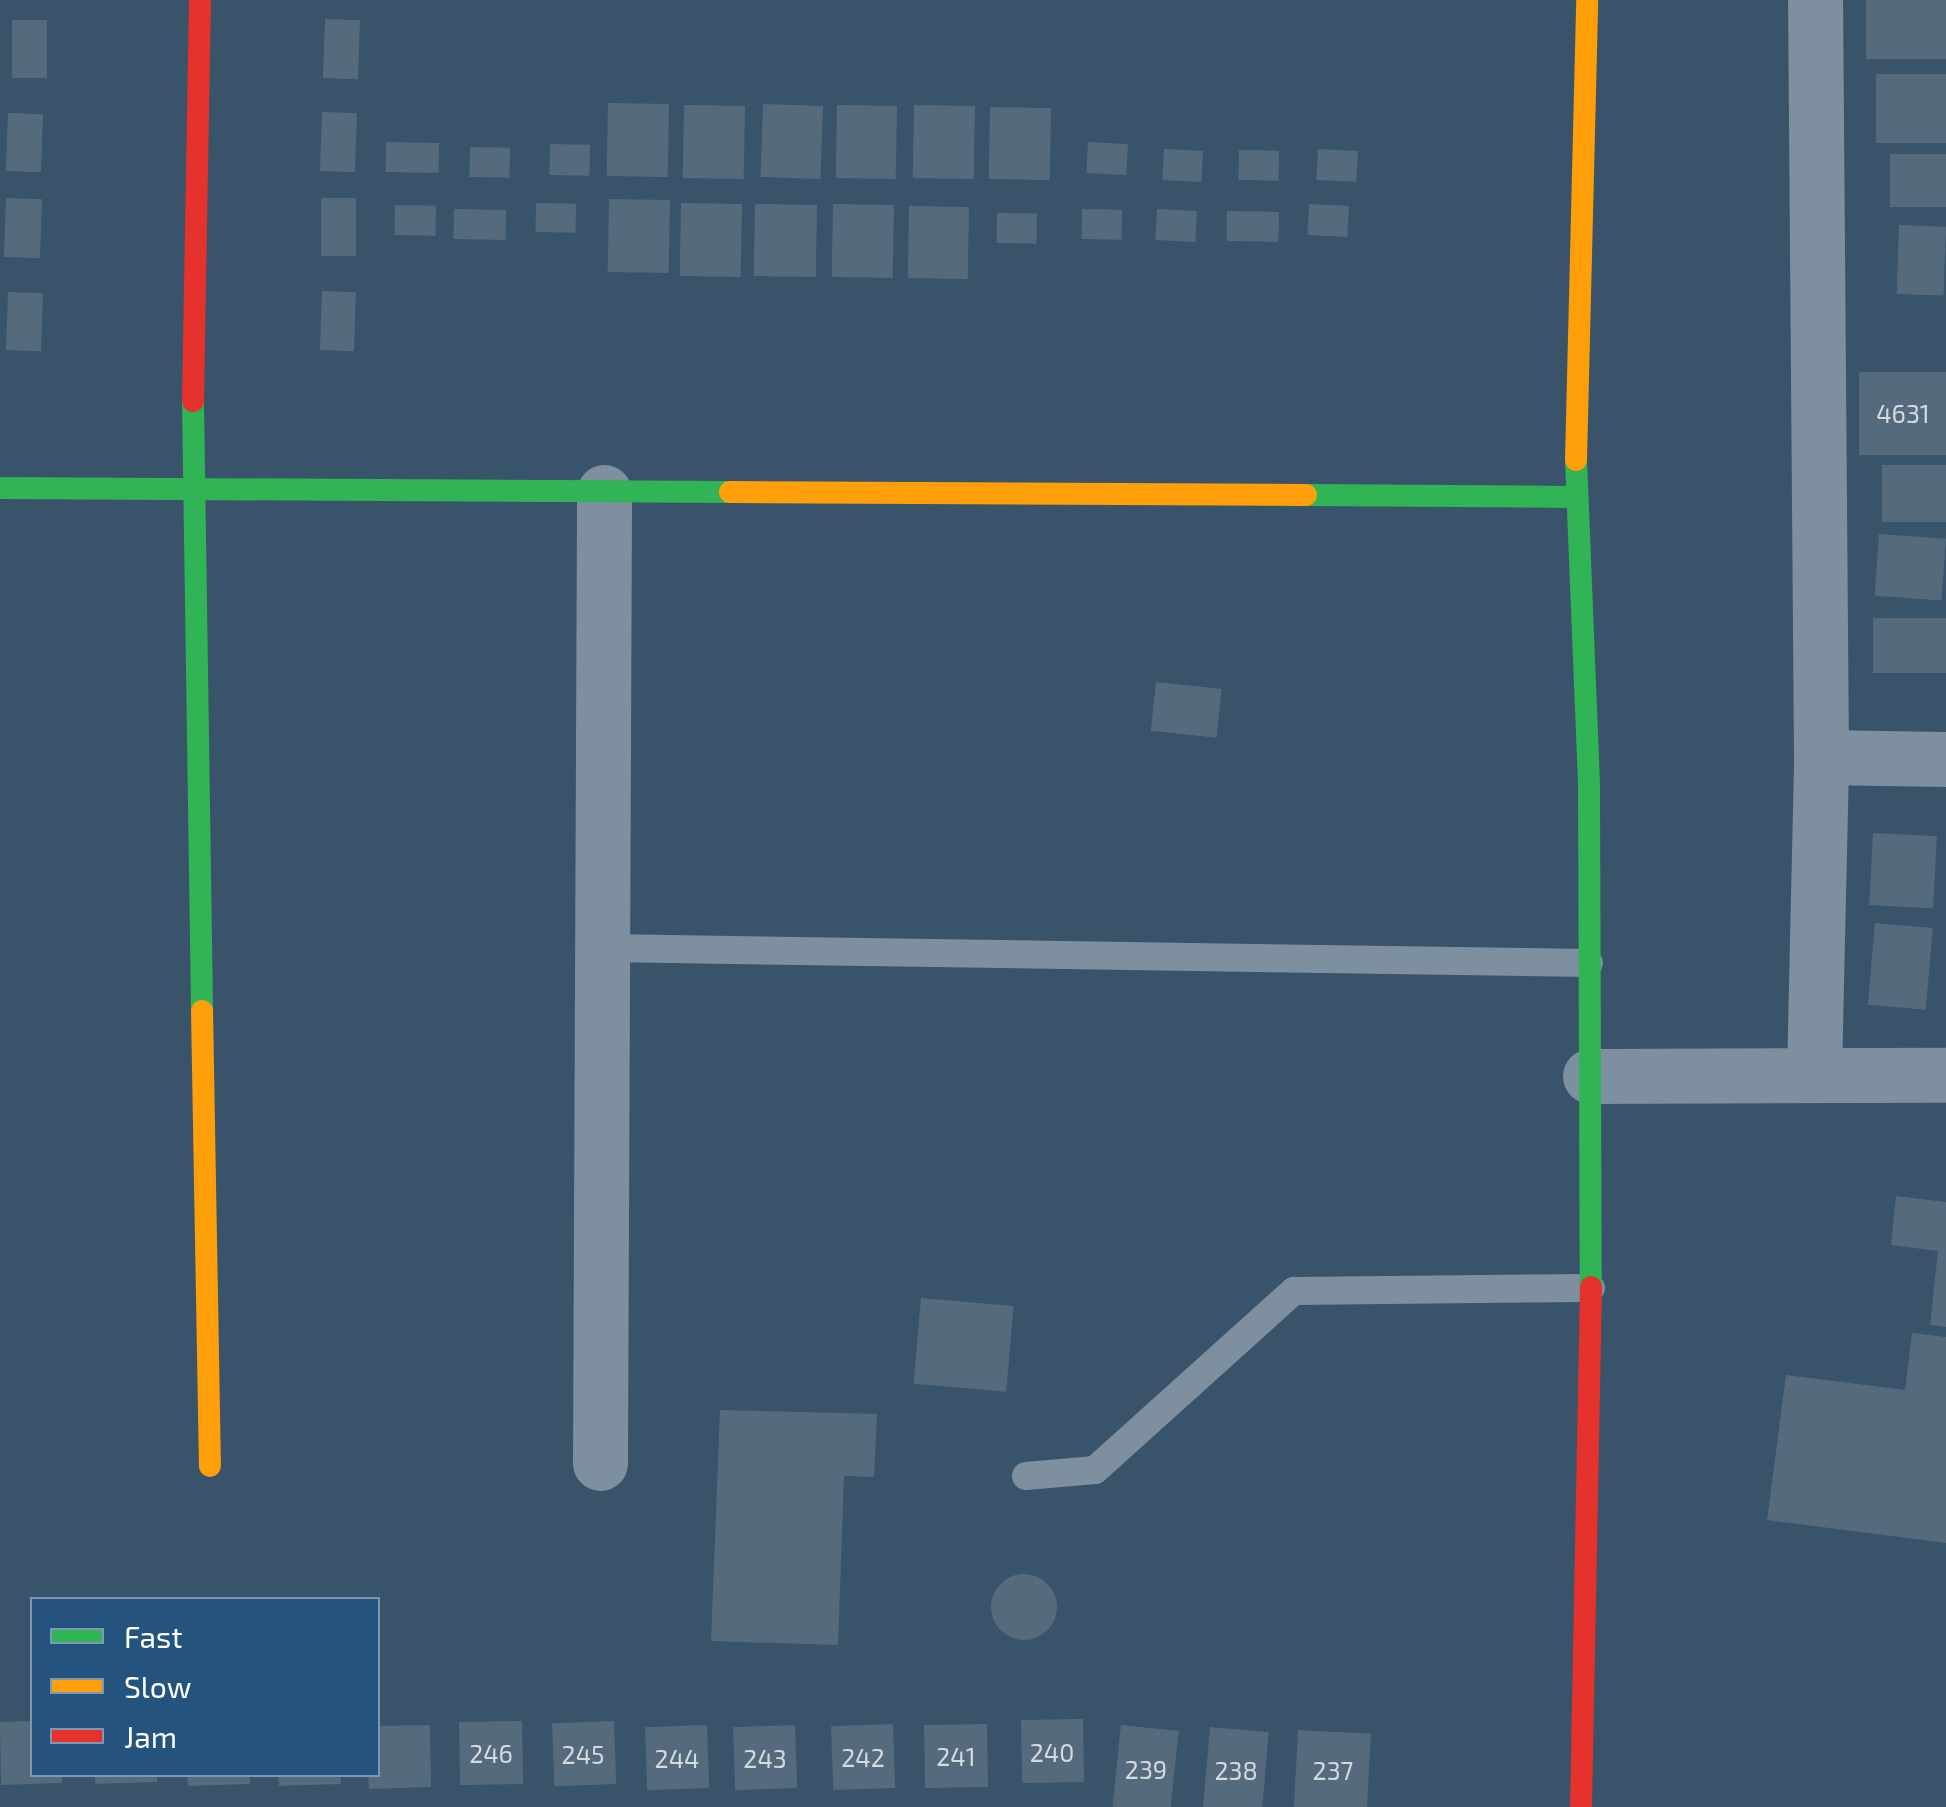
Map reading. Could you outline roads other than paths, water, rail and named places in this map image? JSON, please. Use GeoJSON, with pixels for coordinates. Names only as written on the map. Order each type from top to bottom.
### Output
{"type":"FeatureCollection","features":[{"type":"Feature","properties":{"kind":"street"},"geometry":{"type":"LineString","coordinates":[[200,0],[192,490],[210,1466]]}},
{"type":"Feature","properties":{"kind":"street"},"geometry":{"type":"LineString","coordinates":[[1582,1807],[1591,1288],[1590,1076],[1575,498],[1587,0]]}},
{"type":"Feature","properties":{"kind":"street"},"geometry":{"type":"LineString","coordinates":[[1814,1073],[1821,757],[1815,0]]}},
{"type":"Feature","properties":{"kind":"street"},"geometry":{"type":"LineString","coordinates":[[0,488],[1575,498]]}},
{"type":"Feature","properties":{"kind":"street"},"geometry":{"type":"LineString","coordinates":[[600,1463],[607,948],[604,492]]}},
{"type":"Feature","properties":{"kind":"street"},"geometry":{"type":"LineString","coordinates":[[1821,757],[1946,759]]}},
{"type":"Feature","properties":{"kind":"street"},"geometry":{"type":"LineString","coordinates":[[1590,1076],[1946,1075]]}},
{"type":"Feature","properties":{"kind":"lane"},"geometry":{"type":"LineString","coordinates":[[607,948],[1589,964]]}},
{"type":"Feature","properties":{"kind":"lane"},"geometry":{"type":"LineString","coordinates":[[1026,1476],[1095,1470],[1294,1291],[1591,1288]]}}]}
